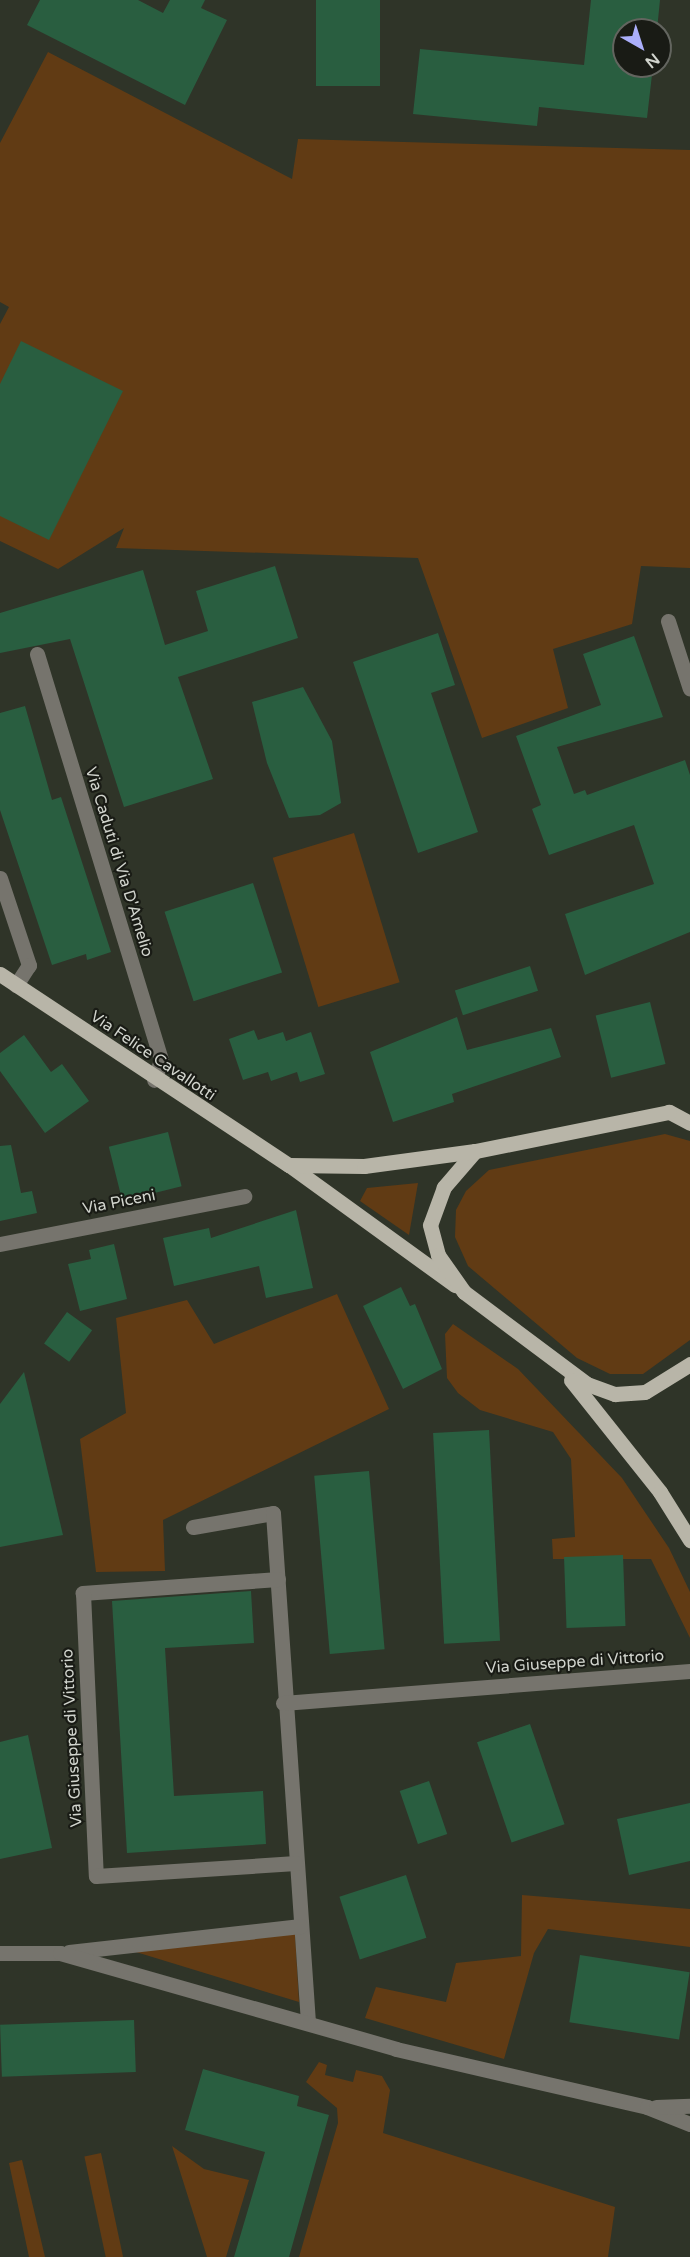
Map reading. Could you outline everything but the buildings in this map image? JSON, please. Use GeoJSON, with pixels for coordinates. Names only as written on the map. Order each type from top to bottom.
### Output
{"type":"FeatureCollection","features":[{"type":"Feature","properties":{"kind":"main road","name":"Via Felice Cavallotti"},"geometry":{"type":"LineString","coordinates":[[0,974],[154,1080],[289,1165],[465,1292]]}},
{"type":"Feature","properties":{"kind":"main road"},"geometry":{"type":"LineString","coordinates":[[289,1165],[364,1166],[475,1152],[690,1108]]}},
{"type":"Feature","properties":{"kind":"main road"},"geometry":{"type":"LineString","coordinates":[[669,1112],[690,1123]]}},
{"type":"Feature","properties":{"kind":"main road"},"geometry":{"type":"LineString","coordinates":[[475,1152],[444,1187],[430,1225],[438,1255],[465,1292],[563,1371],[627,1448],[690,1540]]}},
{"type":"Feature","properties":{"kind":"main road"},"geometry":{"type":"LineString","coordinates":[[563,1371],[615,1394],[645,1392],[690,1364]]}},
{"type":"Feature","properties":{"kind":"street"},"geometry":{"type":"LineString","coordinates":[[668,621],[690,689]]}},
{"type":"Feature","properties":{"kind":"street","name":"Via Caduti di Via D'Amelio"},"geometry":{"type":"LineString","coordinates":[[37,654],[161,1060],[154,1080]]}},
{"type":"Feature","properties":{"kind":"street"},"geometry":{"type":"LineString","coordinates":[[0,878],[29,965],[16,985]]}},
{"type":"Feature","properties":{"kind":"street","name":"Via Piceni"},"geometry":{"type":"LineString","coordinates":[[0,1244],[244,1196]]}},
{"type":"Feature","properties":{"kind":"street"},"geometry":{"type":"LineString","coordinates":[[193,1527],[273,1513],[283,1703],[308,2023]]}},
{"type":"Feature","properties":{"kind":"street","name":"Via Giuseppe di Vittorio"},"geometry":{"type":"LineString","coordinates":[[278,1579],[83,1593],[96,1876],[296,1863]]}},
{"type":"Feature","properties":{"kind":"street","name":"Via Giuseppe di Vittorio"},"geometry":{"type":"LineString","coordinates":[[283,1703],[690,1671]]}},
{"type":"Feature","properties":{"kind":"street"},"geometry":{"type":"LineString","coordinates":[[0,1953],[60,1953],[301,1926]]}},
{"type":"Feature","properties":{"kind":"street"},"geometry":{"type":"LineString","coordinates":[[121,1970],[118,1956],[125,1946]]}},
{"type":"Feature","properties":{"kind":"street"},"geometry":{"type":"LineString","coordinates":[[60,1953],[396,2049],[647,2107],[690,2124]]}},
{"type":"Feature","properties":{"kind":"street"},"geometry":{"type":"LineString","coordinates":[[647,2107],[690,2106]]}},
{"type":"Feature","properties":{"kind":"shaded area"},"geometry":{"type":"Polygon","coordinates":[[[48,52],[292,179],[298,139],[690,150],[690,568],[641,566],[632,624],[553,649],[568,708],[482,738],[418,558],[116,548],[124,528],[58,569],[0,541],[0,324],[9,307],[0,302],[0,143],[48,52]]]}},
{"type":"Feature","properties":{"kind":"shaded area"},"geometry":{"type":"Polygon","coordinates":[[[354,833],[400,982],[318,1007],[273,858],[354,833]]]}},
{"type":"Feature","properties":{"kind":"shaded area"},"geometry":{"type":"Polygon","coordinates":[[[665,1134],[690,1141],[690,1340],[643,1374],[610,1374],[577,1358],[468,1266],[455,1237],[456,1210],[466,1191],[489,1170],[665,1134]]]}},
{"type":"Feature","properties":{"kind":"shaded area"},"geometry":{"type":"Polygon","coordinates":[[[418,1183],[409,1235],[360,1201],[367,1188],[418,1183]]]}},
{"type":"Feature","properties":{"kind":"shaded area"},"geometry":{"type":"Polygon","coordinates":[[[337,1294],[389,1409],[163,1520],[165,1571],[96,1572],[80,1439],[126,1413],[116,1318],[187,1300],[214,1344],[337,1294]]]}},
{"type":"Feature","properties":{"kind":"shaded area"},"geometry":{"type":"Polygon","coordinates":[[[453,1324],[518,1369],[622,1478],[669,1548],[690,1592],[690,1638],[651,1559],[553,1559],[552,1539],[575,1537],[571,1459],[553,1432],[480,1410],[458,1393],[447,1378],[445,1334],[453,1324]]]}},
{"type":"Feature","properties":{"kind":"shaded area"},"geometry":{"type":"Polygon","coordinates":[[[522,1895],[690,1909],[690,1947],[548,1929],[534,1953],[504,2059],[365,2018],[376,1987],[446,2002],[456,1963],[521,1956],[522,1895]]]}},
{"type":"Feature","properties":{"kind":"shaded area"},"geometry":{"type":"Polygon","coordinates":[[[295,1934],[299,2002],[136,1952],[295,1934]]]}},
{"type":"Feature","properties":{"kind":"shaded area"},"geometry":{"type":"Polygon","coordinates":[[[319,2062],[327,2065],[325,2075],[353,2082],[356,2070],[382,2076],[390,2090],[383,2133],[615,2207],[608,2257],[299,2257],[338,2123],[337,2108],[306,2082],[319,2062]]]}},
{"type":"Feature","properties":{"kind":"shaded area"},"geometry":{"type":"Polygon","coordinates":[[[172,2146],[204,2169],[249,2180],[226,2257],[207,2257],[172,2146]]]}},
{"type":"Feature","properties":{"kind":"shaded area"},"geometry":{"type":"Polygon","coordinates":[[[101,2153],[123,2257],[106,2257],[84,2157],[101,2153]]]}},
{"type":"Feature","properties":{"kind":"shaded area"},"geometry":{"type":"Polygon","coordinates":[[[22,2160],[45,2257],[29,2257],[9,2163],[22,2160]]]}}]}
